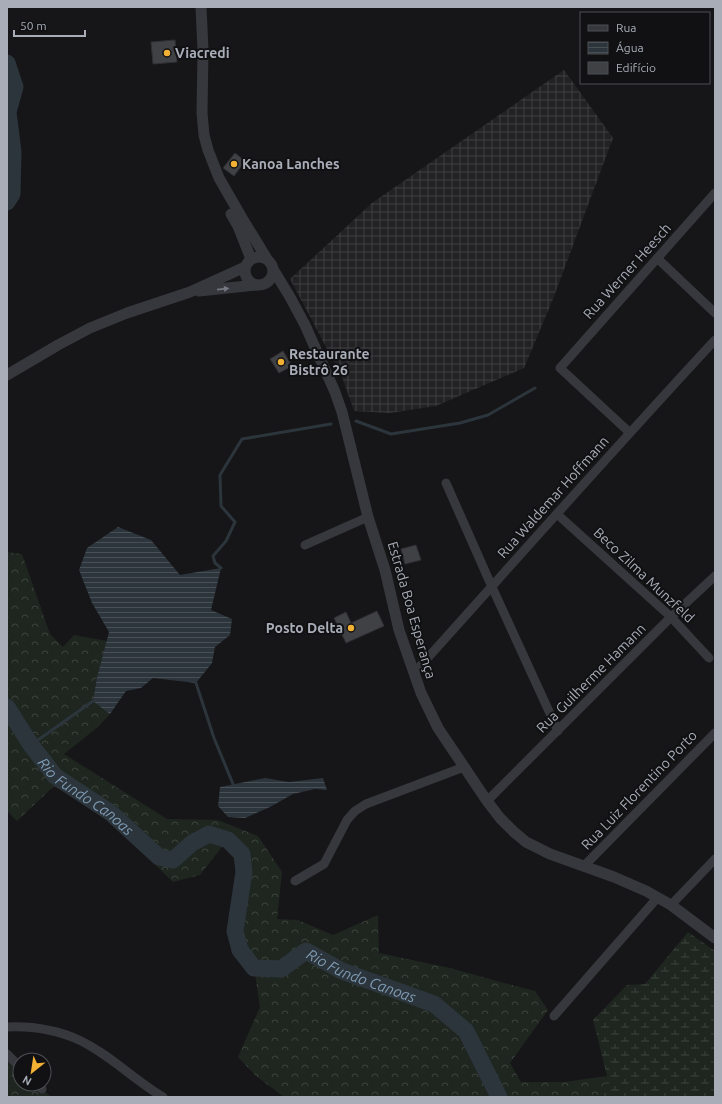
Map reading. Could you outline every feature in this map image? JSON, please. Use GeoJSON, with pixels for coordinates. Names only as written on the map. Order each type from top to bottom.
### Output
{"type":"FeatureCollection","features":[{"type":"Feature","properties":{"kind":"street"},"geometry":{"type":"LineString","coordinates":[[194,7],[196,116],[202,156],[221,196],[238,226],[248,263],[244,272],[245,276],[251,284],[261,284],[290,297]]}},
{"type":"Feature","properties":{"kind":"street"},"geometry":{"type":"LineString","coordinates":[[190,292],[261,284],[272,277],[273,269],[271,263],[267,259],[219,178],[208,150],[204,135],[202,113],[202,7]]}},
{"type":"Feature","properties":{"kind":"street","name":"Rua Werner Heesch"},"geometry":{"type":"LineString","coordinates":[[629,432],[560,368],[715,193]]}},
{"type":"Feature","properties":{"kind":"street"},"geometry":{"type":"LineString","coordinates":[[7,375],[58,344],[90,328],[127,313],[190,292],[259,256],[267,259]]}},
{"type":"Feature","properties":{"kind":"street"},"geometry":{"type":"LineString","coordinates":[[657,258],[715,313]]}},
{"type":"Feature","properties":{"kind":"street","name":"Estrada Boa Esperança"},"geometry":{"type":"LineString","coordinates":[[273,269],[290,297],[311,338],[335,392],[342,412],[368,517],[385,570],[399,630],[429,711],[438,728],[487,801],[504,823],[526,842],[550,854],[632,884],[658,897],[715,938]]}},
{"type":"Feature","properties":{"kind":"street","name":"Rua Waldemar Hoffmann"},"geometry":{"type":"LineString","coordinates":[[414,673],[629,432],[715,340]]}},
{"type":"Feature","properties":{"kind":"street"},"geometry":{"type":"LineString","coordinates":[[446,483],[558,731]]}},
{"type":"Feature","properties":{"kind":"street","name":"Beco Zilma Munzfeld"},"geometry":{"type":"LineString","coordinates":[[557,514],[671,618],[709,658]]}},
{"type":"Feature","properties":{"kind":"street"},"geometry":{"type":"LineString","coordinates":[[305,545],[368,517]]}},
{"type":"Feature","properties":{"kind":"street","name":"Rua Guilherme Hamann"},"geometry":{"type":"LineString","coordinates":[[487,801],[715,576]]}},
{"type":"Feature","properties":{"kind":"street","name":"Rua Luiz Florentino Porto"},"geometry":{"type":"LineString","coordinates":[[584,866],[715,732]]}},
{"type":"Feature","properties":{"kind":"street"},"geometry":{"type":"LineString","coordinates":[[295,881],[324,864],[346,820],[355,811],[366,804],[464,767]]}},
{"type":"Feature","properties":{"kind":"street"},"geometry":{"type":"LineString","coordinates":[[671,905],[715,859]]}},
{"type":"Feature","properties":{"kind":"street"},"geometry":{"type":"LineString","coordinates":[[554,1016],[658,897]]}},
{"type":"Feature","properties":{"kind":"street"},"geometry":{"type":"LineString","coordinates":[[7,1027],[34,1028],[67,1035],[96,1050],[163,1097]]}},
{"type":"Feature","properties":{"kind":"shaded area"},"geometry":{"type":"Polygon","coordinates":[[[564,70],[613,138],[553,299],[524,368],[436,406],[390,413],[354,411],[342,377],[290,279],[372,203],[564,70]]]}},
{"type":"Feature","properties":{"kind":"green space"},"geometry":{"type":"Polygon","coordinates":[[[7,552],[22,554],[50,634],[63,647],[74,635],[107,641],[97,677],[93,701],[110,714],[98,727],[64,754],[167,819],[218,820],[258,836],[282,872],[277,919],[298,920],[333,935],[378,915],[379,953],[450,968],[535,991],[548,1010],[510,1063],[521,1082],[564,1082],[607,1076],[602,1097],[284,1097],[256,1076],[238,1057],[260,1007],[254,968],[235,931],[244,872],[242,854],[228,841],[200,875],[173,882],[107,818],[54,786],[17,821],[7,811],[7,552]]]}},
{"type":"Feature","properties":{"kind":"green space"},"geometry":{"type":"Polygon","coordinates":[[[688,932],[715,951],[715,1097],[602,1097],[607,1076],[593,1020],[627,985],[645,984],[688,932]]]}},
{"type":"Feature","properties":{"kind":"green space"},"geometry":{"type":"Polygon","coordinates":[[[7,1054],[12,1059],[12,1092],[46,1092],[51,1097],[7,1097],[7,1054]]]}},
{"type":"Feature","properties":{"kind":"water"},"geometry":{"type":"Polygon","coordinates":[[[118,527],[151,540],[180,575],[221,568],[211,610],[232,619],[230,635],[215,647],[212,663],[196,683],[153,678],[141,688],[126,691],[110,714],[93,701],[97,677],[109,632],[92,603],[79,570],[87,548],[118,527]]]}},
{"type":"Feature","properties":{"kind":"water"},"geometry":{"type":"Polygon","coordinates":[[[265,778],[289,782],[323,778],[327,790],[315,789],[293,794],[270,807],[245,818],[228,817],[218,806],[220,787],[265,778]]]}},
{"type":"Feature","properties":{"kind":"building"},"geometry":{"type":"Polygon","coordinates":[[[175,40],[177,62],[153,64],[151,42],[175,40]]]}},
{"type":"Feature","properties":{"kind":"building","name":"Kanoa Lanches"},"geometry":{"type":"Polygon","coordinates":[[[235,153],[245,161],[234,176],[223,168],[235,153]]]}},
{"type":"Feature","properties":{"kind":"building","name":"Restaurante Bistrô 26"},"geometry":{"type":"Polygon","coordinates":[[[283,351],[292,366],[279,373],[270,359],[283,351]]]}},
{"type":"Feature","properties":{"kind":"building"},"geometry":{"type":"Polygon","coordinates":[[[416,545],[421,560],[405,564],[401,549],[416,545]]]}},
{"type":"Feature","properties":{"kind":"building"},"geometry":{"type":"Polygon","coordinates":[[[377,611],[384,626],[346,643],[334,618],[346,612],[351,623],[377,611]]]}},
{"type":"Feature","properties":{"kind":"waterway","name":"Rio Fundo Canoas"},"geometry":{"type":"LineString","coordinates":[[7,63],[15,87],[8,112],[13,152],[12,194],[7,202]]}},
{"type":"Feature","properties":{"kind":"waterway"},"geometry":{"type":"LineString","coordinates":[[356,421],[391,434],[460,423],[488,415],[535,388]]}},
{"type":"Feature","properties":{"kind":"waterway"},"geometry":{"type":"LineString","coordinates":[[221,568],[215,563],[213,556],[226,541],[235,522],[221,506],[220,475],[242,439],[331,424]]}},
{"type":"Feature","properties":{"kind":"waterway"},"geometry":{"type":"LineString","coordinates":[[196,683],[214,738],[233,784]]}},
{"type":"Feature","properties":{"kind":"waterway"},"geometry":{"type":"LineString","coordinates":[[31,745],[93,701]]}},
{"type":"Feature","properties":{"kind":"waterway","name":"Rio Fundo Canoas"},"geometry":{"type":"LineString","coordinates":[[7,707],[31,745],[55,776],[111,813],[159,857],[173,860],[192,843],[209,834],[228,840],[242,854],[244,872],[235,931],[240,950],[254,968],[281,969],[306,951],[342,971],[434,1004],[466,1031],[499,1097]]}},
{"type":"Feature","properties":{"kind":"place","name":"Viacredi"},"geometry":{"type":"Point","coordinates":[167,53]}},
{"type":"Feature","properties":{"kind":"place","name":"Kanoa Lanches"},"geometry":{"type":"Point","coordinates":[234,164]}},
{"type":"Feature","properties":{"kind":"place","name":"Restaurante Bistrô 26"},"geometry":{"type":"Point","coordinates":[281,362]}},
{"type":"Feature","properties":{"kind":"place","name":"Posto Delta"},"geometry":{"type":"Point","coordinates":[351,628]}}]}
